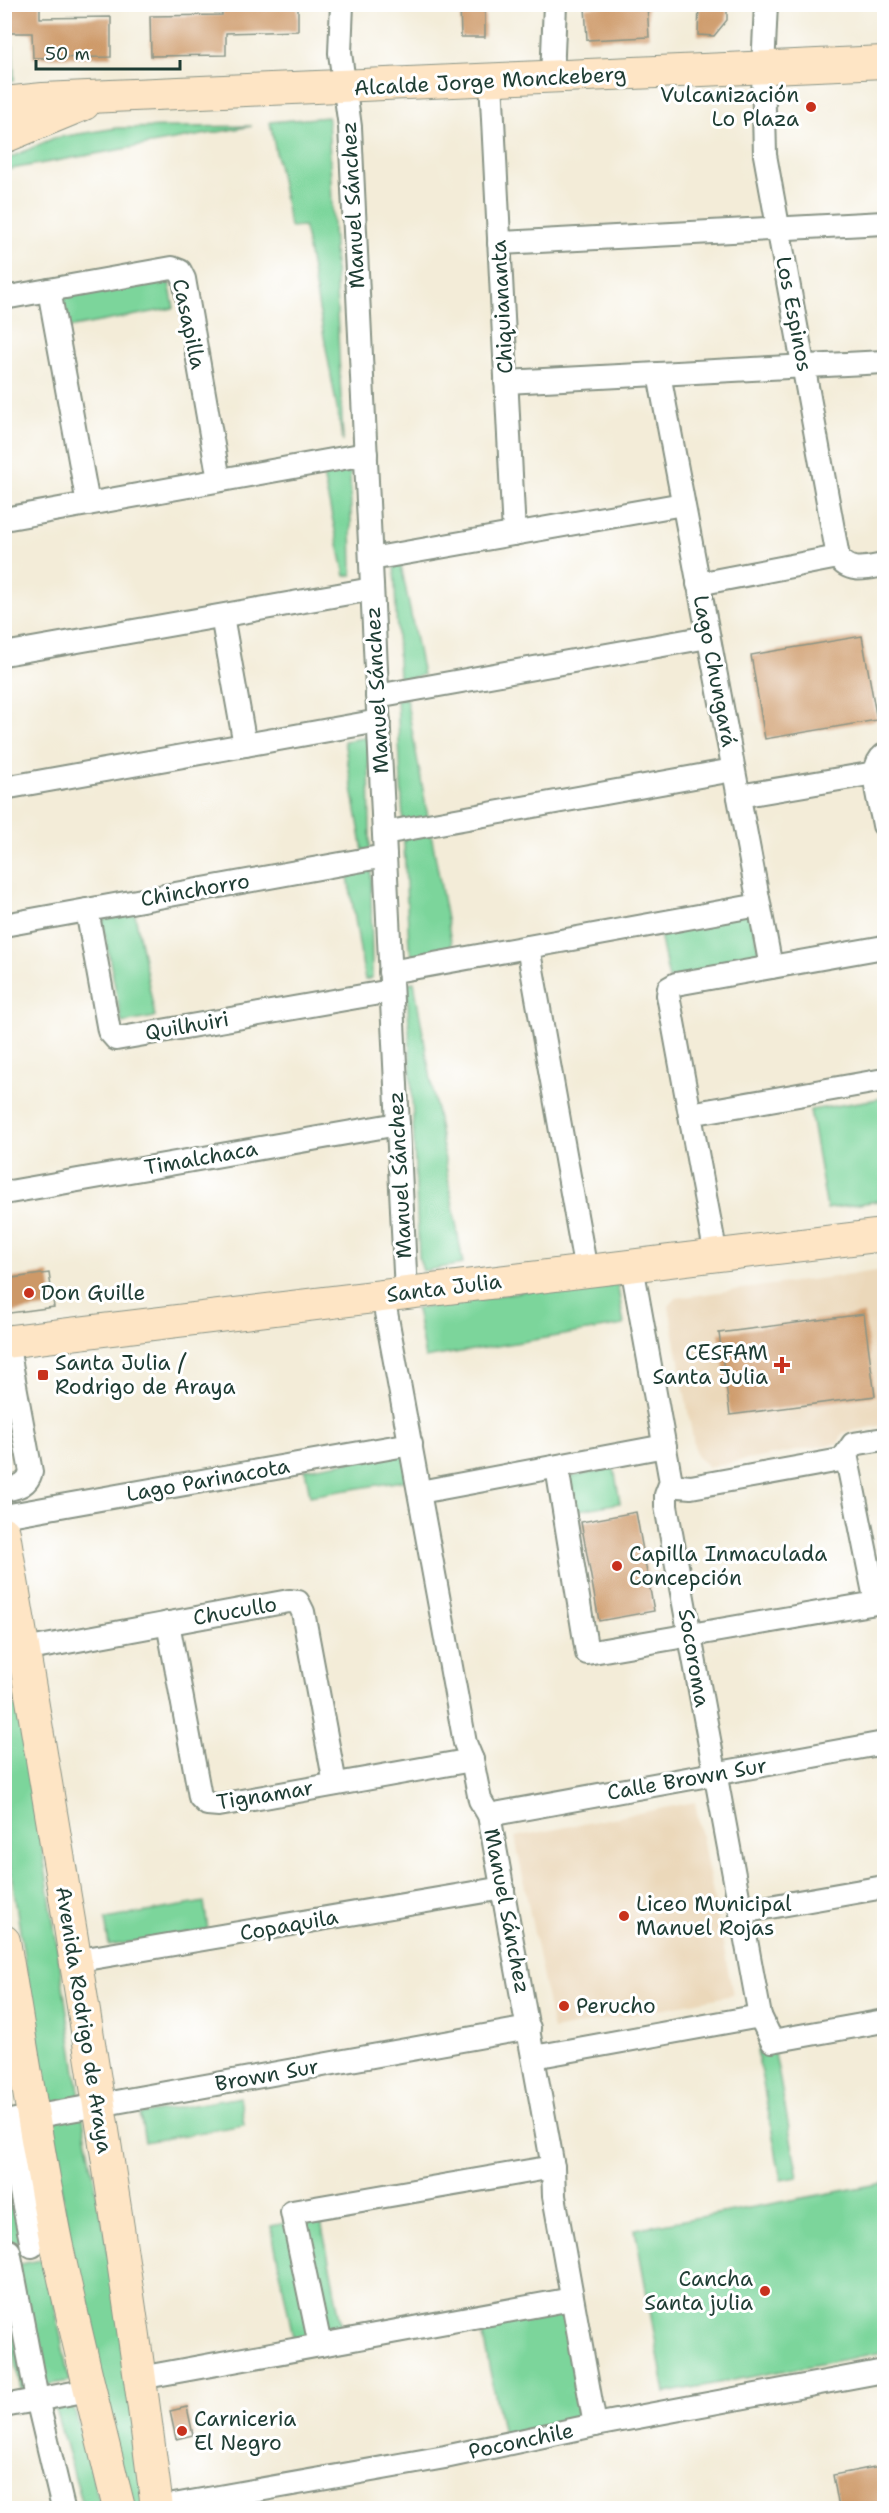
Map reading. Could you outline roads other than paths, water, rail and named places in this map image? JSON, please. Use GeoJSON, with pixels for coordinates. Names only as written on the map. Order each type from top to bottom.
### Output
{"type":"FeatureCollection","features":[{"type":"Feature","properties":{"kind":"main road","name":"Alcalde Jorge Monckeberg"},"geometry":{"type":"LineString","coordinates":[[4,103],[43,99],[885,62]]}},
{"type":"Feature","properties":{"kind":"main road","name":"Alcalde Jorge Monckeberg"},"geometry":{"type":"LineString","coordinates":[[4,137],[95,98]]}},
{"type":"Feature","properties":{"kind":"main road","name":"Santa Julia"},"geometry":{"type":"LineString","coordinates":[[6,1342],[885,1235]]}},
{"type":"Feature","properties":{"kind":"main road","name":"Avenida Rodrigo de Araya"},"geometry":{"type":"LineString","coordinates":[[4,1533],[98,2105],[140,2378],[157,2508]]}},
{"type":"Feature","properties":{"kind":"main road"},"geometry":{"type":"LineString","coordinates":[[4,1941],[15,2120],[44,2244],[89,2390],[120,2508]]}},
{"type":"Feature","properties":{"kind":"street","name":"Manuel Sánchez"},"geometry":{"type":"LineString","coordinates":[[342,4],[340,53],[350,127],[398,1124],[394,1294],[411,1444],[465,1743],[472,1760],[478,1792],[489,1815],[503,1888],[553,2167],[554,2196],[595,2425]]}},
{"type":"Feature","properties":{"kind":"street"},"geometry":{"type":"LineString","coordinates":[[552,78],[555,4]]}},
{"type":"Feature","properties":{"kind":"street","name":"Los Espinos"},"geometry":{"type":"LineString","coordinates":[[766,4],[763,69],[765,155],[838,557]]}},
{"type":"Feature","properties":{"kind":"street","name":"Chiquiananta"},"geometry":{"type":"LineString","coordinates":[[491,81],[514,534]]}},
{"type":"Feature","properties":{"kind":"street"},"geometry":{"type":"LineString","coordinates":[[499,243],[885,223]]}},
{"type":"Feature","properties":{"kind":"street","name":"Casapilla"},"geometry":{"type":"LineString","coordinates":[[4,298],[172,268],[180,271],[184,279],[219,480]]}},
{"type":"Feature","properties":{"kind":"street"},"geometry":{"type":"LineString","coordinates":[[50,290],[88,504]]}},
{"type":"Feature","properties":{"kind":"street"},"geometry":{"type":"LineString","coordinates":[[506,382],[885,362]]}},
{"type":"Feature","properties":{"kind":"street","name":"Lago Chungará"},"geometry":{"type":"LineString","coordinates":[[658,374],[771,967]]}},
{"type":"Feature","properties":{"kind":"street"},"geometry":{"type":"LineString","coordinates":[[4,519],[366,454]]}},
{"type":"Feature","properties":{"kind":"street"},"geometry":{"type":"LineString","coordinates":[[371,559],[683,504]]}},
{"type":"Feature","properties":{"kind":"street"},"geometry":{"type":"LineString","coordinates":[[698,584],[838,557],[843,565],[851,568],[862,569],[885,565]]}},
{"type":"Feature","properties":{"kind":"street"},"geometry":{"type":"LineString","coordinates":[[4,654],[372,589]]}},
{"type":"Feature","properties":{"kind":"street"},"geometry":{"type":"LineString","coordinates":[[222,616],[245,745]]}},
{"type":"Feature","properties":{"kind":"street"},"geometry":{"type":"LineString","coordinates":[[377,696],[708,637]]}},
{"type":"Feature","properties":{"kind":"street"},"geometry":{"type":"LineString","coordinates":[[4,788],[379,721]]}},
{"type":"Feature","properties":{"kind":"street"},"geometry":{"type":"LineString","coordinates":[[739,796],[880,764],[885,825]]}},
{"type":"Feature","properties":{"kind":"street"},"geometry":{"type":"LineString","coordinates":[[384,833],[733,770]]}},
{"type":"Feature","properties":{"kind":"street","name":"Chinchorro"},"geometry":{"type":"LineString","coordinates":[[4,925],[385,856]]}},
{"type":"Feature","properties":{"kind":"street","name":"Quilhuiri"},"geometry":{"type":"LineString","coordinates":[[87,910],[109,1031],[116,1039],[391,981],[528,947],[759,905]]}},
{"type":"Feature","properties":{"kind":"street"},"geometry":{"type":"LineString","coordinates":[[528,947],[586,1271]]}},
{"type":"Feature","properties":{"kind":"street"},"geometry":{"type":"LineString","coordinates":[[716,1256],[668,995],[669,988],[676,984],[885,947]]}},
{"type":"Feature","properties":{"kind":"street"},"geometry":{"type":"LineString","coordinates":[[690,1114],[885,1080]]}},
{"type":"Feature","properties":{"kind":"street","name":"Timalchaca"},"geometry":{"type":"LineString","coordinates":[[4,1193],[398,1124]]}},
{"type":"Feature","properties":{"kind":"street","name":"Socoroma"},"geometry":{"type":"LineString","coordinates":[[632,1266],[671,1482],[666,1495],[666,1506],[760,2016]]}},
{"type":"Feature","properties":{"kind":"street"},"geometry":{"type":"LineString","coordinates":[[4,1490],[20,1486],[30,1478],[31,1472],[6,1342]]}},
{"type":"Feature","properties":{"kind":"street"},"geometry":{"type":"LineString","coordinates":[[557,1467],[587,1653],[876,1603],[846,1459],[847,1449],[853,1444],[885,1438]]}},
{"type":"Feature","properties":{"kind":"street","name":"Lago Parinacota"},"geometry":{"type":"LineString","coordinates":[[4,1516],[411,1444]]}},
{"type":"Feature","properties":{"kind":"street"},"geometry":{"type":"LineString","coordinates":[[420,1492],[664,1446]]}},
{"type":"Feature","properties":{"kind":"street"},"geometry":{"type":"LineString","coordinates":[[671,1482],[679,1486],[691,1487],[846,1459]]}},
{"type":"Feature","properties":{"kind":"street","name":"Chucullo"},"geometry":{"type":"LineString","coordinates":[[24,1650],[289,1601],[298,1602],[303,1612],[335,1784]]}},
{"type":"Feature","properties":{"kind":"street","name":"Tignamar"},"geometry":{"type":"LineString","coordinates":[[168,1623],[199,1791],[203,1801],[213,1806],[472,1760]]}},
{"type":"Feature","properties":{"kind":"street","name":"Calle Brown Sur"},"geometry":{"type":"LineString","coordinates":[[489,1815],[885,1743]]}},
{"type":"Feature","properties":{"kind":"street"},"geometry":{"type":"LineString","coordinates":[[741,1912],[885,1887]]}},
{"type":"Feature","properties":{"kind":"street","name":"Copaquila"},"geometry":{"type":"LineString","coordinates":[[74,1961],[503,1888]]}},
{"type":"Feature","properties":{"kind":"street"},"geometry":{"type":"LineString","coordinates":[[534,2057],[760,2016],[772,2041],[885,2021]]}},
{"type":"Feature","properties":{"kind":"street","name":"Brown Sur"},"geometry":{"type":"LineString","coordinates":[[15,2120],[529,2028]]}},
{"type":"Feature","properties":{"kind":"street"},"geometry":{"type":"LineString","coordinates":[[320,2345],[292,2212],[553,2167]]}},
{"type":"Feature","properties":{"kind":"street"},"geometry":{"type":"LineString","coordinates":[[44,2244],[7,2251],[37,2399],[63,2508]]}},
{"type":"Feature","properties":{"kind":"street"},"geometry":{"type":"LineString","coordinates":[[140,2378],[572,2299]]}},
{"type":"Feature","properties":{"kind":"street","name":"Poconchile"},"geometry":{"type":"LineString","coordinates":[[157,2508],[445,2457],[595,2425],[885,2371]]}},
{"type":"Feature","properties":{"kind":"street"},"geometry":{"type":"LineString","coordinates":[[4,2406],[89,2390]]}},
{"type":"Feature","properties":{"kind":"place","name":"Vulcanización Lo Plaza"},"geometry":{"type":"Point","coordinates":[811,107]}},
{"type":"Feature","properties":{"kind":"place","name":"Don Guille"},"geometry":{"type":"Point","coordinates":[29,1293]}},
{"type":"Feature","properties":{"kind":"place","name":"CESFAM Santa Julia"},"geometry":{"type":"Point","coordinates":[782,1365]}},
{"type":"Feature","properties":{"kind":"place","name":"Santa Julia / Rodrigo de Araya"},"geometry":{"type":"Point","coordinates":[43,1375]}},
{"type":"Feature","properties":{"kind":"place","name":"Capilla Inmaculada Concepción"},"geometry":{"type":"Point","coordinates":[617,1566]}},
{"type":"Feature","properties":{"kind":"place","name":"Liceo Municipal Manuel Rojas"},"geometry":{"type":"Point","coordinates":[624,1916]}},
{"type":"Feature","properties":{"kind":"place","name":"Perucho"},"geometry":{"type":"Point","coordinates":[564,2006]}},
{"type":"Feature","properties":{"kind":"place","name":"Cancha Santa julia"},"geometry":{"type":"Point","coordinates":[765,2291]}},
{"type":"Feature","properties":{"kind":"place","name":"Carniceria El Negro"},"geometry":{"type":"Point","coordinates":[182,2431]}}]}
